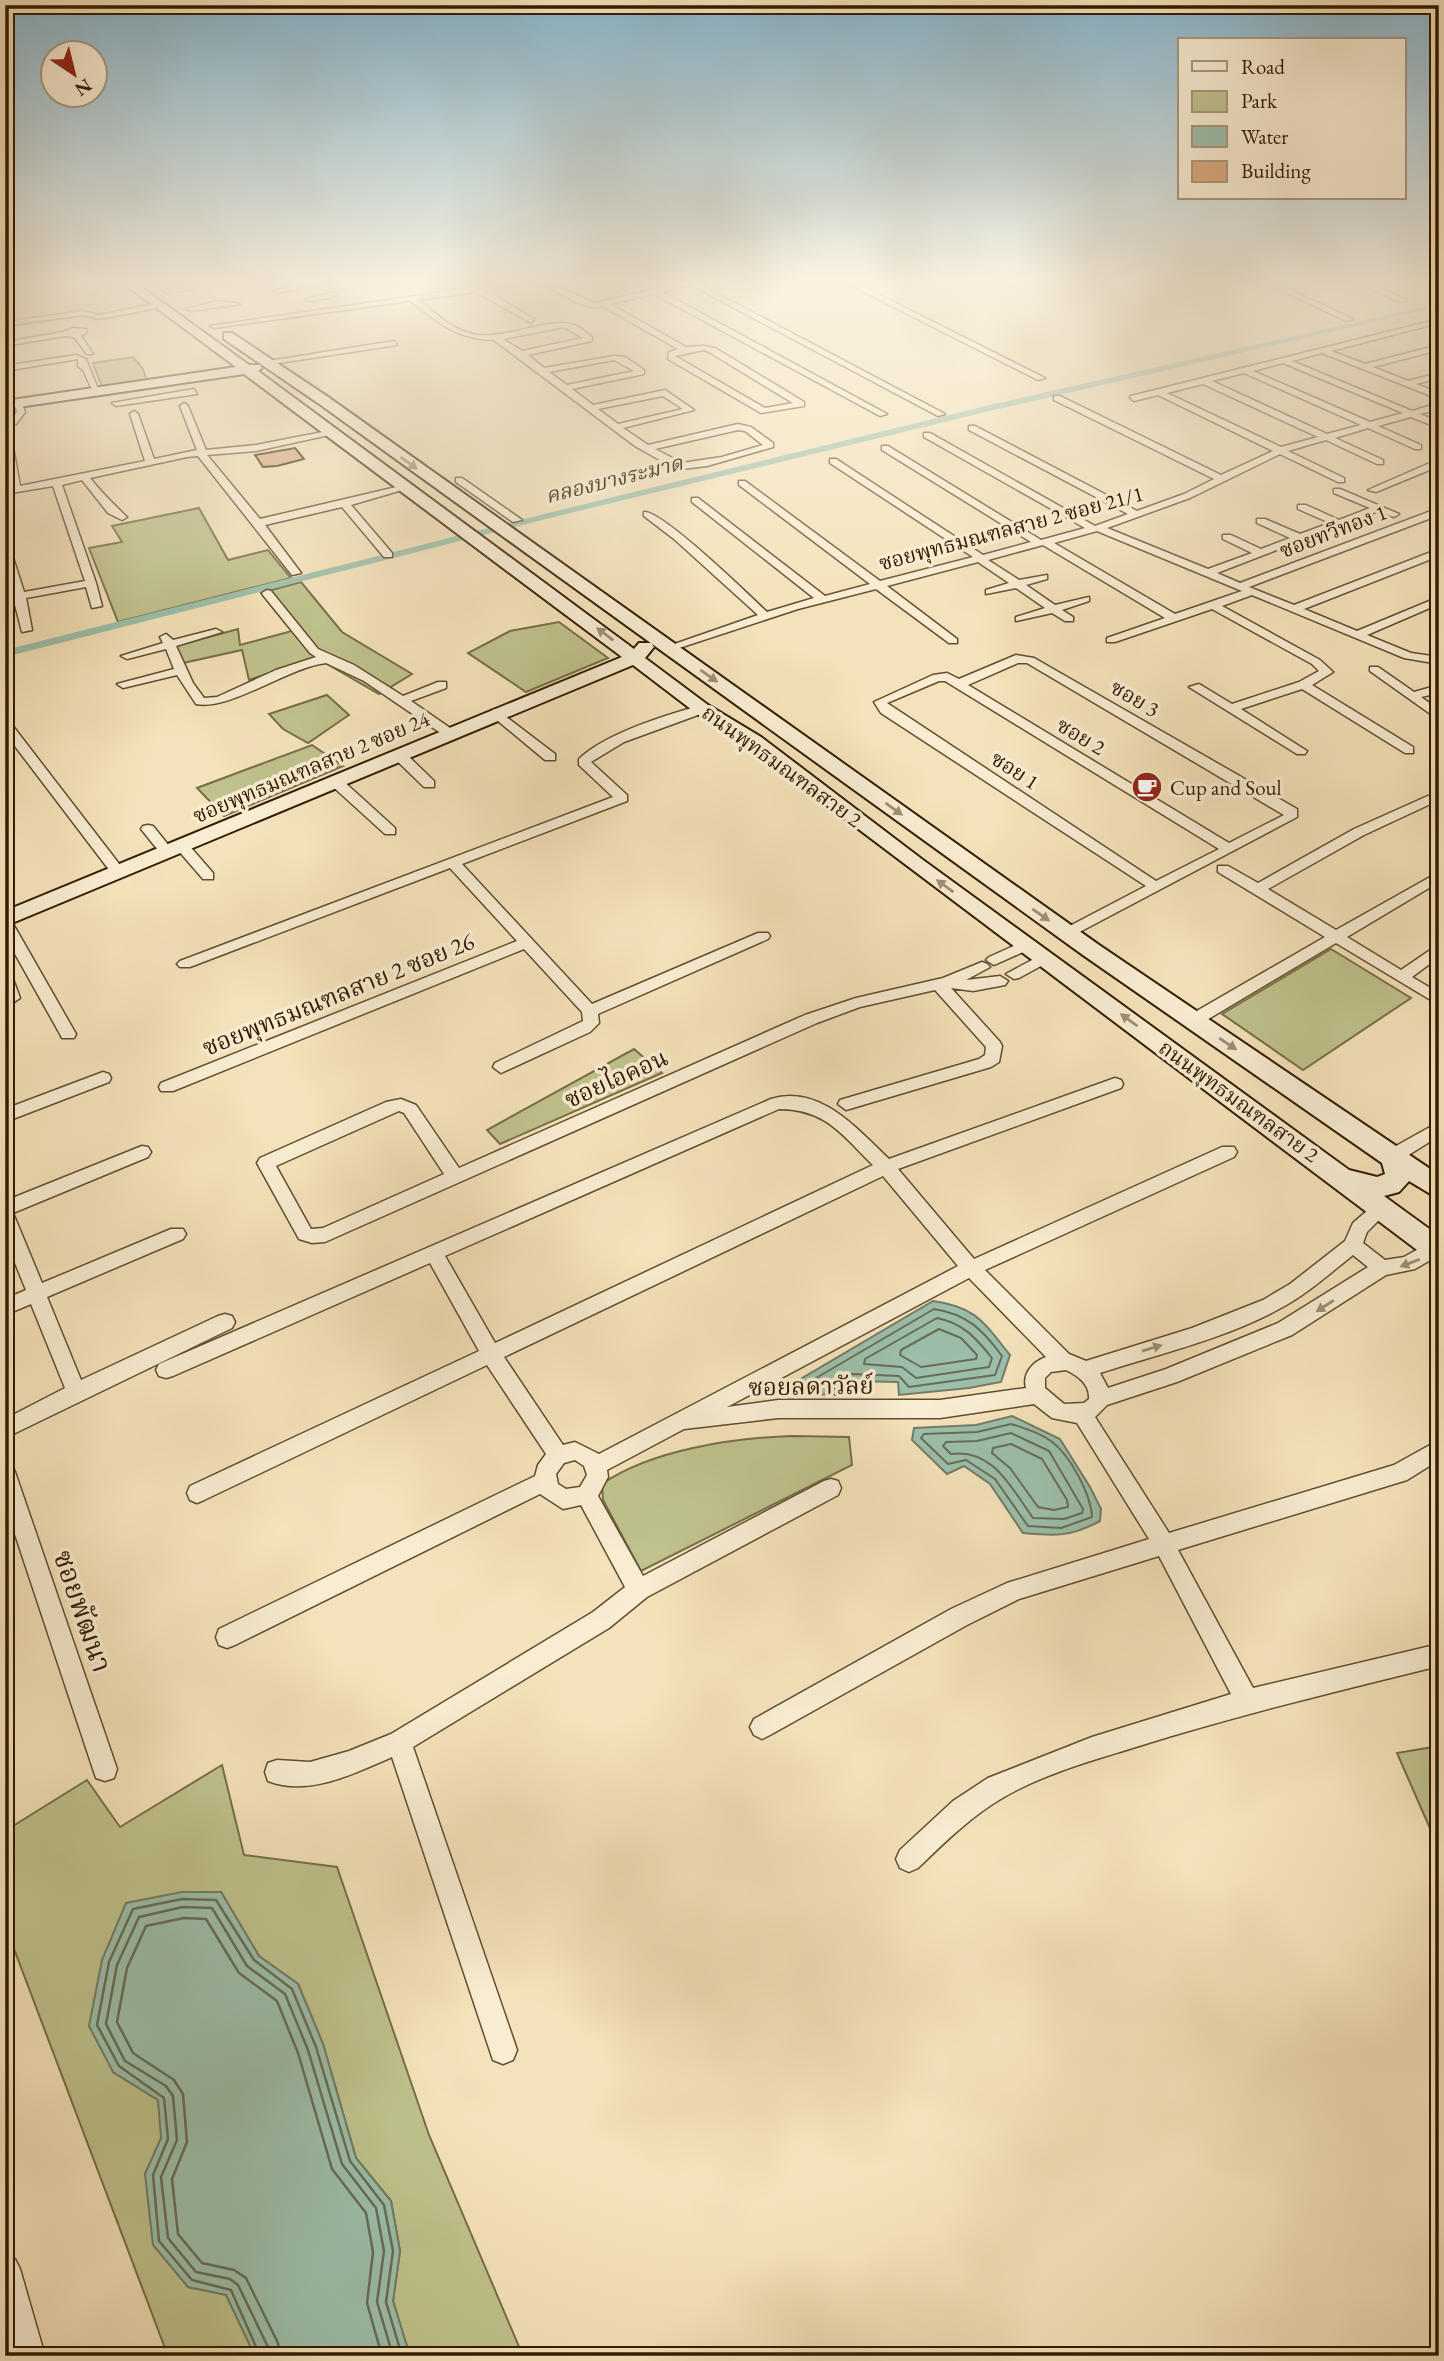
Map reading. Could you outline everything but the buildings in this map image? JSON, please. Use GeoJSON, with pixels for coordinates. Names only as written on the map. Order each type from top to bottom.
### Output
{"type":"FeatureCollection","features":[{"type":"Feature","properties":{"kind":"main road"},"geometry":{"type":"LineString","coordinates":[[11,404],[97,392],[151,391]]}},
{"type":"Feature","properties":{"kind":"main road","name":"ถนนพุทธมณฑลสาย 2"},"geometry":{"type":"LineString","coordinates":[[274,391],[425,500],[702,709],[754,741],[1437,1249]]}},
{"type":"Feature","properties":{"kind":"main road","name":"ถนนพุทธมณฑลสาย 2"},"geometry":{"type":"LineString","coordinates":[[308,391],[455,487],[466,503],[492,522],[515,529],[573,580],[945,847],[1439,1189]]}},
{"type":"Feature","properties":{"kind":"main road"},"geometry":{"type":"LineString","coordinates":[[289,402],[289,395],[294,393],[314,395]]}},
{"type":"Feature","properties":{"kind":"main road"},"geometry":{"type":"LineString","coordinates":[[425,500],[445,503],[452,500],[455,487]]}},
{"type":"Feature","properties":{"kind":"main road"},"geometry":{"type":"LineString","coordinates":[[573,580],[578,589],[643,642],[644,649],[635,658]]}},
{"type":"Feature","properties":{"kind":"main road"},"geometry":{"type":"LineString","coordinates":[[669,648],[662,656],[665,664],[738,722],[754,741]]}},
{"type":"Feature","properties":{"kind":"main road","name":"ซอยพุทธมณฑลสาย 2 ซอย 24"},"geometry":{"type":"LineString","coordinates":[[5,920],[496,713],[635,658]]}},
{"type":"Feature","properties":{"kind":"main road"},"geometry":{"type":"LineString","coordinates":[[916,864],[909,852],[914,845],[928,841],[945,847]]}},
{"type":"Feature","properties":{"kind":"main road"},"geometry":{"type":"LineString","coordinates":[[1342,1177],[1382,1188],[1390,1185],[1399,1175],[1393,1156]]}},
{"type":"Feature","properties":{"kind":"street"},"geometry":{"type":"LineString","coordinates":[[187,391],[194,392]]}},
{"type":"Feature","properties":{"kind":"street"},"geometry":{"type":"LineString","coordinates":[[570,391],[638,444],[650,447],[682,467],[770,445],[748,429],[738,427],[650,447]]}},
{"type":"Feature","properties":{"kind":"street"},"geometry":{"type":"LineString","coordinates":[[730,391],[764,411],[802,404],[784,391]]}},
{"type":"Feature","properties":{"kind":"street"},"geometry":{"type":"LineString","coordinates":[[841,391],[883,414]]}},
{"type":"Feature","properties":{"kind":"street"},"geometry":{"type":"LineString","coordinates":[[899,391],[941,414]]}},
{"type":"Feature","properties":{"kind":"street"},"geometry":{"type":"LineString","coordinates":[[1133,398],[1162,391]]}},
{"type":"Feature","properties":{"kind":"street"},"geometry":{"type":"LineString","coordinates":[[1225,391],[1380,462]]}},
{"type":"Feature","properties":{"kind":"street"},"geometry":{"type":"LineString","coordinates":[[1293,391],[1418,447]]}},
{"type":"Feature","properties":{"kind":"street"},"geometry":{"type":"LineString","coordinates":[[1357,391],[1439,425]]}},
{"type":"Feature","properties":{"kind":"street"},"geometry":{"type":"LineString","coordinates":[[1159,392],[1341,480]]}},
{"type":"Feature","properties":{"kind":"street"},"geometry":{"type":"LineString","coordinates":[[116,403],[138,393]]}},
{"type":"Feature","properties":{"kind":"street"},"geometry":{"type":"LineString","coordinates":[[591,408],[661,393],[670,395],[690,410],[616,427]]}},
{"type":"Feature","properties":{"kind":"street"},"geometry":{"type":"LineString","coordinates":[[1057,398],[1223,480]]}},
{"type":"Feature","properties":{"kind":"street"},"geometry":{"type":"LineString","coordinates":[[11,404],[21,412],[16,421]]}},
{"type":"Feature","properties":{"kind":"street"},"geometry":{"type":"LineString","coordinates":[[184,406],[203,454],[296,573]]}},
{"type":"Feature","properties":{"kind":"street","name":"ซอยพุทธมณฑลสาย 2 ซอย 21/1"},"geometry":{"type":"LineString","coordinates":[[669,648],[822,599],[1095,529],[1138,515],[1223,480],[1281,450],[1439,406]]}},
{"type":"Feature","properties":{"kind":"street"},"geometry":{"type":"LineString","coordinates":[[134,414],[150,462]]}},
{"type":"Feature","properties":{"kind":"street"},"geometry":{"type":"LineString","coordinates":[[972,428],[1138,515]]}},
{"type":"Feature","properties":{"kind":"street"},"geometry":{"type":"LineString","coordinates":[[5,491],[57,483],[150,462],[256,448],[333,433]]}},
{"type":"Feature","properties":{"kind":"street"},"geometry":{"type":"LineString","coordinates":[[927,435],[1095,529],[1408,656],[1435,659]]}},
{"type":"Feature","properties":{"kind":"street"},"geometry":{"type":"LineString","coordinates":[[6,436],[16,489]]}},
{"type":"Feature","properties":{"kind":"street"},"geometry":{"type":"LineString","coordinates":[[885,448],[1174,618]]}},
{"type":"Feature","properties":{"kind":"street"},"geometry":{"type":"LineString","coordinates":[[833,461],[1069,619]]}},
{"type":"Feature","properties":{"kind":"street"},"geometry":{"type":"LineString","coordinates":[[1373,490],[1439,463]]}},
{"type":"Feature","properties":{"kind":"street"},"geometry":{"type":"LineString","coordinates":[[84,477],[112,511],[122,517]]}},
{"type":"Feature","properties":{"kind":"street"},"geometry":{"type":"LineString","coordinates":[[57,483],[91,583],[96,607]]}},
{"type":"Feature","properties":{"kind":"street"},"geometry":{"type":"LineString","coordinates":[[742,483],[953,642]]}},
{"type":"Feature","properties":{"kind":"street"},"geometry":{"type":"LineString","coordinates":[[258,523],[311,512],[406,486]]}},
{"type":"Feature","properties":{"kind":"street"},"geometry":{"type":"LineString","coordinates":[[455,487],[484,497],[515,529]]}},
{"type":"Feature","properties":{"kind":"street"},"geometry":{"type":"LineString","coordinates":[[1337,491],[1394,514]]}},
{"type":"Feature","properties":{"kind":"street"},"geometry":{"type":"LineString","coordinates":[[466,503],[484,497]]}},
{"type":"Feature","properties":{"kind":"street"},"geometry":{"type":"LineString","coordinates":[[695,500],[822,599]]}},
{"type":"Feature","properties":{"kind":"street"},"geometry":{"type":"LineString","coordinates":[[343,502],[388,555]]}},
{"type":"Feature","properties":{"kind":"street"},"geometry":{"type":"LineString","coordinates":[[1302,507],[1338,523]]}},
{"type":"Feature","properties":{"kind":"street"},"geometry":{"type":"LineString","coordinates":[[1208,573],[1378,508]]}},
{"type":"Feature","properties":{"kind":"street"},"geometry":{"type":"LineString","coordinates":[[648,514],[686,544],[765,616]]}},
{"type":"Feature","properties":{"kind":"street","name":"ซอยทวีทอง 1"},"geometry":{"type":"LineString","coordinates":[[1241,586],[1435,515]]}},
{"type":"Feature","properties":{"kind":"street"},"geometry":{"type":"LineString","coordinates":[[1261,521],[1299,538]]}},
{"type":"Feature","properties":{"kind":"street"},"geometry":{"type":"LineString","coordinates":[[1227,537],[1261,553]]}},
{"type":"Feature","properties":{"kind":"street"},"geometry":{"type":"LineString","coordinates":[[5,548],[20,596],[26,630]]}},
{"type":"Feature","properties":{"kind":"street"},"geometry":{"type":"LineString","coordinates":[[1294,608],[1439,552]]}},
{"type":"Feature","properties":{"kind":"street"},"geometry":{"type":"LineString","coordinates":[[990,592],[1043,577]]}},
{"type":"Feature","properties":{"kind":"street"},"geometry":{"type":"LineString","coordinates":[[20,596],[91,583]]}},
{"type":"Feature","properties":{"kind":"street"},"geometry":{"type":"LineString","coordinates":[[1111,640],[1254,592]]}},
{"type":"Feature","properties":{"kind":"street"},"geometry":{"type":"LineString","coordinates":[[267,593],[314,651],[340,663],[449,733]]}},
{"type":"Feature","properties":{"kind":"street"},"geometry":{"type":"LineString","coordinates":[[1020,619],[1084,599]]}},
{"type":"Feature","properties":{"kind":"street"},"geometry":{"type":"LineString","coordinates":[[1358,635],[1439,600]]}},
{"type":"Feature","properties":{"kind":"street"},"geometry":{"type":"LineString","coordinates":[[1212,605],[1327,672],[1303,685],[1231,708]]}},
{"type":"Feature","properties":{"kind":"street"},"geometry":{"type":"LineString","coordinates":[[127,656],[168,641],[216,632]]}},
{"type":"Feature","properties":{"kind":"street"},"geometry":{"type":"LineString","coordinates":[[168,641],[181,671],[200,701],[207,703],[232,696],[270,677],[327,658]]}},
{"type":"Feature","properties":{"kind":"street","name":"ซอย 3"},"geometry":{"type":"LineString","coordinates":[[959,684],[1016,659],[1030,660],[1292,811],[1290,817],[1229,849]]}},
{"type":"Feature","properties":{"kind":"street"},"geometry":{"type":"LineString","coordinates":[[1374,669],[1439,716]]}},
{"type":"Feature","properties":{"kind":"street"},"geometry":{"type":"LineString","coordinates":[[123,684],[181,671]]}},
{"type":"Feature","properties":{"kind":"street","name":"ซอย 2"},"geometry":{"type":"LineString","coordinates":[[908,690],[940,677],[959,684],[1229,849]]}},
{"type":"Feature","properties":{"kind":"street"},"geometry":{"type":"LineString","coordinates":[[401,701],[443,685]]}},
{"type":"Feature","properties":{"kind":"street"},"geometry":{"type":"LineString","coordinates":[[1303,685],[1409,750]]}},
{"type":"Feature","properties":{"kind":"street"},"geometry":{"type":"LineString","coordinates":[[1195,687],[1301,751]]}},
{"type":"Feature","properties":{"kind":"street"},"geometry":{"type":"LineString","coordinates":[[1412,696],[1439,689]]}},
{"type":"Feature","properties":{"kind":"street","name":"ซอย 1"},"geometry":{"type":"LineString","coordinates":[[908,690],[880,702],[880,705],[1156,887]]}},
{"type":"Feature","properties":{"kind":"street"},"geometry":{"type":"LineString","coordinates":[[185,964],[622,798],[584,762],[586,758],[610,744],[702,709]]}},
{"type":"Feature","properties":{"kind":"street"},"geometry":{"type":"LineString","coordinates":[[496,713],[550,757]]}},
{"type":"Feature","properties":{"kind":"street"},"geometry":{"type":"LineString","coordinates":[[5,724],[118,872]]}},
{"type":"Feature","properties":{"kind":"street"},"geometry":{"type":"LineString","coordinates":[[398,755],[429,785]]}},
{"type":"Feature","properties":{"kind":"street"},"geometry":{"type":"LineString","coordinates":[[336,782],[390,831]]}},
{"type":"Feature","properties":{"kind":"street"},"geometry":{"type":"LineString","coordinates":[[1258,889],[1359,832],[1439,795]]}},
{"type":"Feature","properties":{"kind":"street"},"geometry":{"type":"LineString","coordinates":[[148,829],[208,876]]}},
{"type":"Feature","properties":{"kind":"street"},"geometry":{"type":"LineString","coordinates":[[1067,933],[1229,849]]}},
{"type":"Feature","properties":{"kind":"street","name":"ซอยพุทธมณฑลสาย 2 ซอย 26"},"geometry":{"type":"LineString","coordinates":[[453,863],[590,1011]]}},
{"type":"Feature","properties":{"kind":"street"},"geometry":{"type":"LineString","coordinates":[[1223,869],[1439,1000]]}},
{"type":"Feature","properties":{"kind":"street"},"geometry":{"type":"LineString","coordinates":[[1194,1020],[1439,876]]}},
{"type":"Feature","properties":{"kind":"street"},"geometry":{"type":"LineString","coordinates":[[5,920],[68,1034]]}},
{"type":"Feature","properties":{"kind":"street"},"geometry":{"type":"LineString","coordinates":[[502,1067],[584,1028],[591,1023],[590,1011],[762,936]]}},
{"type":"Feature","properties":{"kind":"street","name":"ซอยพุทธมณฑลสาย 2 ซอย 26"},"geometry":{"type":"LineString","coordinates":[[167,1087],[526,943]]}},
{"type":"Feature","properties":{"kind":"street"},"geometry":{"type":"LineString","coordinates":[[1402,977],[1439,949]]}},
{"type":"Feature","properties":{"kind":"street","name":"ซอยไอคอน"},"geometry":{"type":"LineString","coordinates":[[454,1175],[410,1109],[401,1105],[393,1106],[268,1160],[265,1166],[305,1234],[325,1235],[454,1175],[811,1019],[856,1003],[943,983],[988,963],[1036,951]]}},
{"type":"Feature","properties":{"kind":"street","name":"ซอยไอคอน"},"geometry":{"type":"LineString","coordinates":[[943,983],[973,986],[1007,977],[1036,951]]}},
{"type":"Feature","properties":{"kind":"street"},"geometry":{"type":"LineString","coordinates":[[5,979],[12,992],[12,998],[5,1003]]}},
{"type":"Feature","properties":{"kind":"street"},"geometry":{"type":"LineString","coordinates":[[846,1104],[985,1063],[993,1058],[994,1046],[943,983]]}},
{"type":"Feature","properties":{"kind":"street"},"geometry":{"type":"LineString","coordinates":[[5,1116],[103,1078]]}},
{"type":"Feature","properties":{"kind":"street"},"geometry":{"type":"LineString","coordinates":[[197,1493],[886,1167],[1115,1084]]}},
{"type":"Feature","properties":{"kind":"street"},"geometry":{"type":"LineString","coordinates":[[166,1370],[777,1103],[800,1103],[818,1108],[837,1120],[886,1167],[971,1268],[1064,1362]]}},
{"type":"Feature","properties":{"kind":"street"},"geometry":{"type":"LineString","coordinates":[[1393,1156],[1439,1128]]}},
{"type":"Feature","properties":{"kind":"street"},"geometry":{"type":"LineString","coordinates":[[5,1209],[142,1152]]}},
{"type":"Feature","properties":{"kind":"street"},"geometry":{"type":"LineString","coordinates":[[681,1421],[971,1268],[1227,1152]]}},
{"type":"Feature","properties":{"kind":"street"},"geometry":{"type":"LineString","coordinates":[[1087,1369],[1196,1335],[1270,1305],[1297,1289],[1353,1245],[1359,1228],[1382,1208]]}},
{"type":"Feature","properties":{"kind":"street"},"geometry":{"type":"LineString","coordinates":[[5,1215],[76,1392]]}},
{"type":"Feature","properties":{"kind":"street"},"geometry":{"type":"LineString","coordinates":[[5,1307],[177,1234]]}},
{"type":"Feature","properties":{"kind":"street"},"geometry":{"type":"LineString","coordinates":[[1353,1245],[1382,1268]]}},
{"type":"Feature","properties":{"kind":"street"},"geometry":{"type":"LineString","coordinates":[[1090,1407],[1099,1389],[1087,1369],[1077,1363],[1064,1362],[1044,1367],[1038,1374],[1035,1384],[1045,1405],[1069,1415],[1090,1407],[1285,1329],[1382,1268],[1408,1264],[1437,1249]]}},
{"type":"Feature","properties":{"kind":"street"},"geometry":{"type":"LineString","coordinates":[[434,1253],[491,1354],[558,1455]]}},
{"type":"Feature","properties":{"kind":"street"},"geometry":{"type":"LineString","coordinates":[[5,1429],[76,1392],[225,1322]]}},
{"type":"Feature","properties":{"kind":"street","name":"ซอยลดาวัลย์"},"geometry":{"type":"LineString","coordinates":[[597,1465],[681,1421],[778,1409],[940,1409],[1038,1395]]}},
{"type":"Feature","properties":{"kind":"street"},"geometry":{"type":"LineString","coordinates":[[1090,1407],[1247,1701]]}},
{"type":"Feature","properties":{"kind":"street"},"geometry":{"type":"LineString","coordinates":[[762,1727],[918,1639],[1015,1590],[1400,1473],[1439,1449]]}},
{"type":"Feature","properties":{"kind":"street"},"geometry":{"type":"LineString","coordinates":[[575,1451],[585,1454],[597,1465],[598,1477],[586,1495],[563,1499],[548,1489],[544,1482],[545,1472],[558,1455],[575,1451]]}},
{"type":"Feature","properties":{"kind":"street","name":"ซอยพัฒนา"},"geometry":{"type":"LineString","coordinates":[[5,1472],[105,1769]]}},
{"type":"Feature","properties":{"kind":"street"},"geometry":{"type":"LineString","coordinates":[[227,1637],[544,1482]]}},
{"type":"Feature","properties":{"kind":"street"},"geometry":{"type":"LineString","coordinates":[[277,1772],[310,1774],[349,1763],[399,1742],[601,1620],[639,1590],[831,1489]]}},
{"type":"Feature","properties":{"kind":"street"},"geometry":{"type":"LineString","coordinates":[[586,1495],[639,1590]]}},
{"type":"Feature","properties":{"kind":"street"},"geometry":{"type":"LineString","coordinates":[[909,1859],[962,1810],[997,1787],[1092,1749],[1247,1701],[1439,1655]]}},
{"type":"Feature","properties":{"kind":"street"},"geometry":{"type":"LineString","coordinates":[[399,1742],[503,2050]]}},
{"type":"Feature","properties":{"kind":"street"},"geometry":{"type":"LineString","coordinates":[[5,2269],[30,2356]]}},
{"type":"Feature","properties":{"kind":"green space"},"geometry":{"type":"Polygon","coordinates":[[[199,508],[228,560],[268,550],[291,578],[118,622],[89,548],[122,542],[112,526],[199,508]]]}},
{"type":"Feature","properties":{"kind":"green space"},"geometry":{"type":"Polygon","coordinates":[[[301,582],[342,632],[412,674],[379,694],[315,657],[249,680],[242,650],[183,663],[176,646],[238,629],[240,645],[292,631],[261,593],[301,582]]]}},
{"type":"Feature","properties":{"kind":"green space"},"geometry":{"type":"Polygon","coordinates":[[[559,622],[608,658],[526,692],[468,653],[510,631],[559,622]]]}},
{"type":"Feature","properties":{"kind":"green space"},"geometry":{"type":"Polygon","coordinates":[[[327,695],[349,715],[308,743],[283,729],[269,714],[327,695]]]}},
{"type":"Feature","properties":{"kind":"green space"},"geometry":{"type":"Polygon","coordinates":[[[312,745],[343,766],[224,816],[197,788],[312,745]]]}},
{"type":"Feature","properties":{"kind":"green space"},"geometry":{"type":"Polygon","coordinates":[[[1331,949],[1411,998],[1303,1070],[1222,1014],[1331,949]]]}},
{"type":"Feature","properties":{"kind":"green space"},"geometry":{"type":"Polygon","coordinates":[[[634,1049],[662,1073],[500,1144],[487,1130],[634,1049]]]}},
{"type":"Feature","properties":{"kind":"green space"},"geometry":{"type":"Polygon","coordinates":[[[792,1436],[849,1437],[852,1465],[641,1571],[603,1500],[602,1484],[644,1462],[668,1454],[718,1443],[792,1436]]]}},
{"type":"Feature","properties":{"kind":"green space"},"geometry":{"type":"Polygon","coordinates":[[[1439,1746],[1439,1849],[1397,1753],[1439,1746]]]}},
{"type":"Feature","properties":{"kind":"green space"},"geometry":{"type":"Polygon","coordinates":[[[222,1765],[244,1855],[337,1867],[429,2135],[523,2356],[410,2356],[393,2301],[400,2251],[391,2201],[356,2158],[323,2044],[298,1984],[259,1956],[221,1892],[113,2072],[158,2100],[162,2138],[145,2174],[188,2287],[226,2294],[255,2356],[168,2356],[5,1925],[5,1831],[87,1780],[120,1827],[222,1765]]]}},
{"type":"Feature","properties":{"kind":"water"},"geometry":{"type":"Polygon","coordinates":[[[933,1301],[970,1312],[993,1334],[1010,1355],[1001,1382],[899,1395],[898,1382],[851,1381],[849,1395],[805,1394],[797,1389],[799,1380],[933,1301]]]}},
{"type":"Feature","properties":{"kind":"water"},"geometry":{"type":"Polygon","coordinates":[[[1012,1416],[1060,1439],[1101,1509],[1100,1521],[1063,1534],[1023,1533],[990,1484],[964,1466],[947,1474],[912,1440],[914,1428],[976,1425],[1012,1416]]]}},
{"type":"Feature","properties":{"kind":"water"},"geometry":{"type":"Polygon","coordinates":[[[182,1892],[221,1892],[259,1956],[298,1984],[323,2044],[356,2158],[391,2201],[400,2251],[393,2301],[410,2356],[255,2356],[226,2295],[188,2287],[153,2245],[145,2174],[161,2138],[158,2100],[113,2072],[89,2026],[102,1960],[126,1903],[182,1892]]]}},
{"type":"Feature","properties":{"kind":"waterway","name":"คลองบางระมาด"},"geometry":{"type":"LineString","coordinates":[[5,654],[552,515],[1063,391]]}},
{"type":"Feature","properties":{"kind":"place","name":"Cup and Soul"},"geometry":{"type":"Point","coordinates":[1147,787]}}]}
